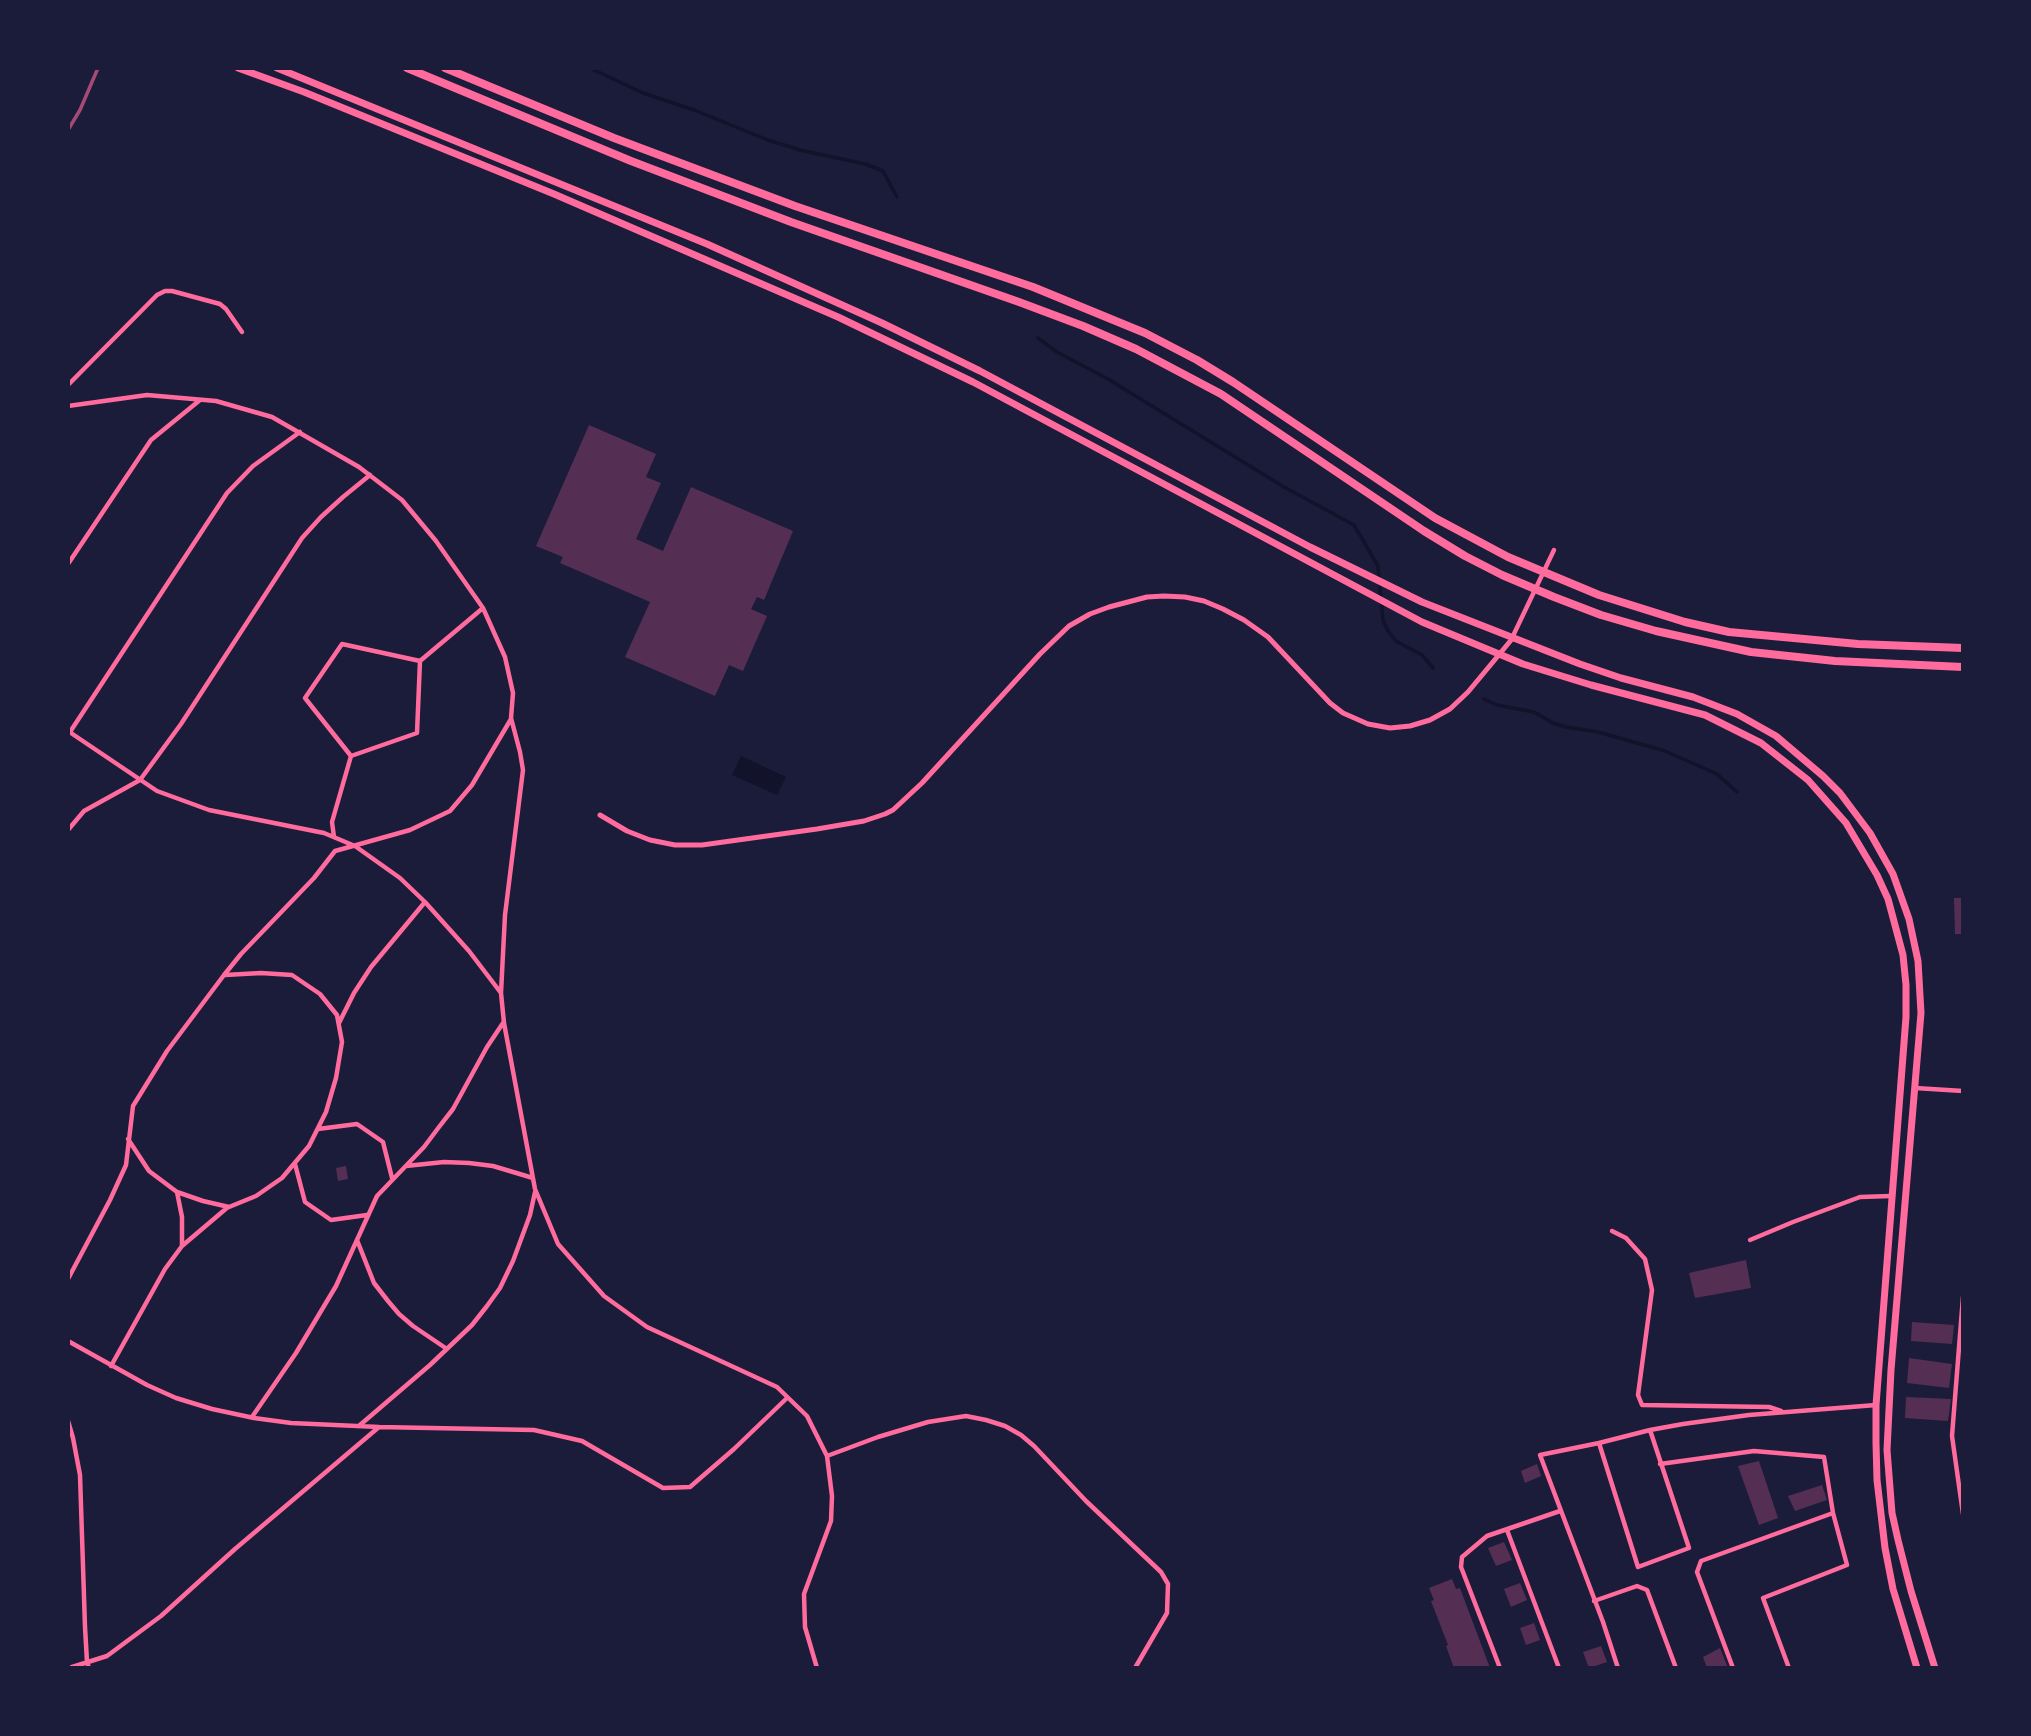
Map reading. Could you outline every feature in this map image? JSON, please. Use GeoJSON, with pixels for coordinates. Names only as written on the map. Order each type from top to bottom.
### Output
{"type":"FeatureCollection","features":[{"type":"Feature","properties":{"kind":"highway"},"geometry":{"type":"LineString","coordinates":[[407,68],[631,162],[791,222],[1019,302],[1136,349],[1221,394],[1465,556],[1566,602],[1656,631],[1751,652],[1835,661],[1963,667]]}},
{"type":"Feature","properties":{"kind":"highway"},"geometry":{"type":"LineString","coordinates":[[445,68],[627,143],[795,206],[1033,287],[1145,333],[1197,359],[1435,518],[1508,557],[1577,587],[1685,622],[1729,632],[1858,644],[1963,648]]}},
{"type":"Feature","properties":{"kind":"main road"},"geometry":{"type":"LineString","coordinates":[[238,68],[304,92],[554,194],[870,331],[950,370],[1422,622],[1523,664],[1705,715],[1761,743],[1800,773],[1846,822],[1877,874],[1903,955],[1906,1017],[1876,1405],[1877,1480],[1893,1590],[1917,1668]]}},
{"type":"Feature","properties":{"kind":"main road"},"geometry":{"type":"LineString","coordinates":[[277,68],[707,244],[882,323],[980,371],[1239,510],[1422,602],[1600,671],[1693,697],[1737,714],[1791,748],[1840,793],[1870,833],[1888,863],[1903,899],[1918,961],[1921,1013],[1891,1370],[1887,1450],[1892,1513],[1911,1591],[1935,1668]]}},
{"type":"Feature","properties":{"kind":"street"},"geometry":{"type":"LineString","coordinates":[[68,385],[164,291],[220,304],[242,332]]}},
{"type":"Feature","properties":{"kind":"street"},"geometry":{"type":"LineString","coordinates":[[68,405],[147,395],[216,401],[272,417],[370,475],[402,500],[436,541],[483,608],[505,657],[513,693],[511,719],[523,770],[505,915],[501,993],[504,1023],[536,1191],[558,1244],[604,1296],[647,1327],[777,1387],[807,1416],[827,1456],[832,1496],[831,1521],[804,1594],[805,1627],[817,1668]]}},
{"type":"Feature","properties":{"kind":"street"},"geometry":{"type":"LineString","coordinates":[[68,564],[151,440],[201,400]]}},
{"type":"Feature","properties":{"kind":"street"},"geometry":{"type":"LineString","coordinates":[[300,432],[253,466],[227,493],[69,731],[157,791],[209,810],[324,833],[355,846],[400,878],[425,902],[501,993]]}},
{"type":"Feature","properties":{"kind":"street"},"geometry":{"type":"LineString","coordinates":[[68,830],[84,811],[140,780],[181,723],[302,538],[342,497],[370,475]]}},
{"type":"Feature","properties":{"kind":"street"},"geometry":{"type":"LineString","coordinates":[[600,815],[627,831],[650,840],[675,845],[702,845],[864,821],[885,814],[922,783],[1069,626],[1090,614],[1147,597],[1185,597],[1223,609],[1268,637],[1330,703],[1343,713],[1368,724],[1390,728],[1410,726],[1430,720],[1450,709],[1500,654],[1512,639],[1554,550]]}},
{"type":"Feature","properties":{"kind":"street"},"geometry":{"type":"LineString","coordinates":[[351,756],[417,733],[420,661],[483,608]]}},
{"type":"Feature","properties":{"kind":"street"},"geometry":{"type":"LineString","coordinates":[[351,756],[305,698],[342,644],[420,661]]}},
{"type":"Feature","properties":{"kind":"street"},"geometry":{"type":"LineString","coordinates":[[68,1279],[126,1165],[134,1106],[167,1051],[224,975],[314,878],[335,851],[410,830],[450,811],[472,785],[511,719]]}},
{"type":"Feature","properties":{"kind":"street"},"geometry":{"type":"LineString","coordinates":[[334,837],[332,822],[351,756]]}},
{"type":"Feature","properties":{"kind":"street"},"geometry":{"type":"LineString","coordinates":[[339,1024],[370,967],[425,902]]}},
{"type":"Feature","properties":{"kind":"street"},"geometry":{"type":"LineString","coordinates":[[111,1366],[164,1269],[182,1246],[229,1207],[256,1196],[282,1178],[295,1164],[309,1146],[326,1112],[337,1078],[341,1042],[337,1014],[320,994],[292,975],[261,972],[224,975]]}},
{"type":"Feature","properties":{"kind":"street"},"geometry":{"type":"LineString","coordinates":[[251,1417],[296,1353],[336,1286],[377,1196],[424,1147],[453,1109],[487,1047],[504,1023]]}},
{"type":"Feature","properties":{"kind":"street"},"geometry":{"type":"LineString","coordinates":[[1913,1088],[1963,1091]]}},
{"type":"Feature","properties":{"kind":"street"},"geometry":{"type":"LineString","coordinates":[[317,1129],[357,1124],[383,1142],[392,1178]]}},
{"type":"Feature","properties":{"kind":"street"},"geometry":{"type":"LineString","coordinates":[[128,1139],[149,1171],[177,1192],[229,1207]]}},
{"type":"Feature","properties":{"kind":"street"},"geometry":{"type":"LineString","coordinates":[[405,1167],[444,1162],[469,1163],[493,1166],[533,1178]]}},
{"type":"Feature","properties":{"kind":"street"},"geometry":{"type":"LineString","coordinates":[[295,1164],[305,1202],[331,1220],[367,1215]]}},
{"type":"Feature","properties":{"kind":"street"},"geometry":{"type":"LineString","coordinates":[[359,1425],[472,1325],[500,1288],[522,1238],[536,1191]]}},
{"type":"Feature","properties":{"kind":"street"},"geometry":{"type":"LineString","coordinates":[[177,1192],[182,1217],[182,1246]]}},
{"type":"Feature","properties":{"kind":"street"},"geometry":{"type":"LineString","coordinates":[[1750,1240],[1860,1197],[1892,1195]]}},
{"type":"Feature","properties":{"kind":"street"},"geometry":{"type":"LineString","coordinates":[[1612,1231],[1626,1238],[1645,1259],[1652,1290],[1638,1395],[1642,1405],[1769,1407],[1784,1412]]}},
{"type":"Feature","properties":{"kind":"street"},"geometry":{"type":"LineString","coordinates":[[357,1240],[374,1283],[388,1301],[412,1326],[447,1349]]}},
{"type":"Feature","properties":{"kind":"street"},"geometry":{"type":"LineString","coordinates":[[1963,1297],[1952,1436],[1963,1514]]}},
{"type":"Feature","properties":{"kind":"street"},"geometry":{"type":"LineString","coordinates":[[68,1341],[147,1385],[176,1398],[212,1409],[291,1423],[534,1430],[582,1441],[663,1488],[690,1487],[734,1450],[788,1398]]}},
{"type":"Feature","properties":{"kind":"street"},"geometry":{"type":"LineString","coordinates":[[1618,1668],[1540,1455],[1650,1430],[1749,1415],[1876,1405]]}},
{"type":"Feature","properties":{"kind":"street"},"geometry":{"type":"LineString","coordinates":[[827,1456],[928,1422],[966,1416],[1005,1426],[1021,1435],[1161,1572],[1168,1584],[1167,1613],[1135,1668]]}},
{"type":"Feature","properties":{"kind":"street"},"geometry":{"type":"LineString","coordinates":[[68,1421],[80,1475],[88,1665]]}},
{"type":"Feature","properties":{"kind":"street"},"geometry":{"type":"LineString","coordinates":[[69,1668],[88,1665],[107,1656],[161,1616],[235,1549],[379,1427]]}},
{"type":"Feature","properties":{"kind":"street"},"geometry":{"type":"LineString","coordinates":[[1599,1443],[1638,1567],[1689,1548],[1650,1430]]}},
{"type":"Feature","properties":{"kind":"street"},"geometry":{"type":"LineString","coordinates":[[1660,1464],[1754,1451],[1824,1457],[1833,1513],[1847,1565],[1763,1598],[1789,1668]]}},
{"type":"Feature","properties":{"kind":"street"},"geometry":{"type":"LineString","coordinates":[[1500,1668],[1461,1567],[1462,1557],[1487,1536],[1560,1511]]}},
{"type":"Feature","properties":{"kind":"street"},"geometry":{"type":"LineString","coordinates":[[1733,1668],[1697,1572],[1701,1561],[1833,1513]]}},
{"type":"Feature","properties":{"kind":"street"},"geometry":{"type":"LineString","coordinates":[[1507,1530],[1559,1668]]}},
{"type":"Feature","properties":{"kind":"street"},"geometry":{"type":"LineString","coordinates":[[1594,1601],[1637,1586],[1647,1590],[1676,1668]]}},
{"type":"Feature","properties":{"kind":"shaded area"},"geometry":{"type":"Polygon","coordinates":[[[741,756],[786,777],[777,795],[732,775],[741,756]]]}},
{"type":"Feature","properties":{"kind":"building"},"geometry":{"type":"Polygon","coordinates":[[[589,425],[656,454],[646,477],[661,483],[636,539],[663,551],[691,487],[793,531],[764,600],[757,597],[751,609],[767,616],[743,671],[729,665],[715,696],[625,657],[650,602],[560,563],[563,557],[536,546],[589,425]]]}},
{"type":"Feature","properties":{"kind":"building"},"geometry":{"type":"Polygon","coordinates":[[[1954,898],[1963,898],[1963,934],[1955,934],[1954,898]]]}},
{"type":"Feature","properties":{"kind":"building"},"geometry":{"type":"Polygon","coordinates":[[[346,1166],[348,1179],[338,1181],[336,1168],[346,1166]]]}},
{"type":"Feature","properties":{"kind":"building"},"geometry":{"type":"Polygon","coordinates":[[[1746,1260],[1751,1288],[1695,1298],[1689,1273],[1746,1260]]]}},
{"type":"Feature","properties":{"kind":"building"},"geometry":{"type":"Polygon","coordinates":[[[1912,1322],[1954,1325],[1952,1344],[1911,1341],[1912,1322]]]}},
{"type":"Feature","properties":{"kind":"building"},"geometry":{"type":"Polygon","coordinates":[[[1909,1358],[1952,1364],[1949,1388],[1907,1383],[1909,1358]]]}},
{"type":"Feature","properties":{"kind":"building"},"geometry":{"type":"Polygon","coordinates":[[[1906,1397],[1951,1399],[1948,1421],[1905,1418],[1906,1397]]]}},
{"type":"Feature","properties":{"kind":"building"},"geometry":{"type":"Polygon","coordinates":[[[1759,1461],[1778,1518],[1759,1525],[1738,1466],[1759,1461]]]}},
{"type":"Feature","properties":{"kind":"building"},"geometry":{"type":"Polygon","coordinates":[[[1537,1464],[1541,1476],[1525,1483],[1521,1471],[1537,1464]]]}},
{"type":"Feature","properties":{"kind":"building"},"geometry":{"type":"Polygon","coordinates":[[[1822,1485],[1827,1500],[1795,1511],[1788,1496],[1822,1485]]]}},
{"type":"Feature","properties":{"kind":"building"},"geometry":{"type":"Polygon","coordinates":[[[1504,1542],[1512,1560],[1496,1566],[1488,1548],[1504,1542]]]}},
{"type":"Feature","properties":{"kind":"building"},"geometry":{"type":"Polygon","coordinates":[[[1452,1579],[1456,1589],[1460,1588],[1490,1668],[1454,1668],[1429,1588],[1452,1579]]]}},
{"type":"Feature","properties":{"kind":"building"},"geometry":{"type":"Polygon","coordinates":[[[1520,1583],[1527,1600],[1511,1607],[1504,1589],[1520,1583]]]}},
{"type":"Feature","properties":{"kind":"building"},"geometry":{"type":"Polygon","coordinates":[[[1534,1623],[1540,1640],[1526,1645],[1520,1628],[1534,1623]]]}},
{"type":"Feature","properties":{"kind":"building"},"geometry":{"type":"Polygon","coordinates":[[[1601,1646],[1607,1662],[1589,1668],[1583,1652],[1601,1646]]]}},
{"type":"Feature","properties":{"kind":"building"},"geometry":{"type":"Polygon","coordinates":[[[1720,1648],[1728,1668],[1707,1668],[1703,1657],[1720,1648]]]}},
{"type":"Feature","properties":{"kind":"waterway"},"geometry":{"type":"LineString","coordinates":[[590,68],[643,93],[768,140],[883,171],[897,197]]}},
{"type":"Feature","properties":{"kind":"waterway"},"geometry":{"type":"LineString","coordinates":[[1038,338],[1057,352],[1108,379],[1284,487],[1354,525],[1378,566],[1383,620],[1388,631],[1396,641],[1422,655],[1433,668]]}},
{"type":"Feature","properties":{"kind":"waterway"},"geometry":{"type":"LineString","coordinates":[[1484,699],[1497,705],[1534,712],[1566,727],[1598,732],[1665,751],[1717,774],[1737,792]]}},
{"type":"Feature","properties":{"kind":"railway"},"geometry":{"type":"LineString","coordinates":[[68,130],[98,68]]}}]}
